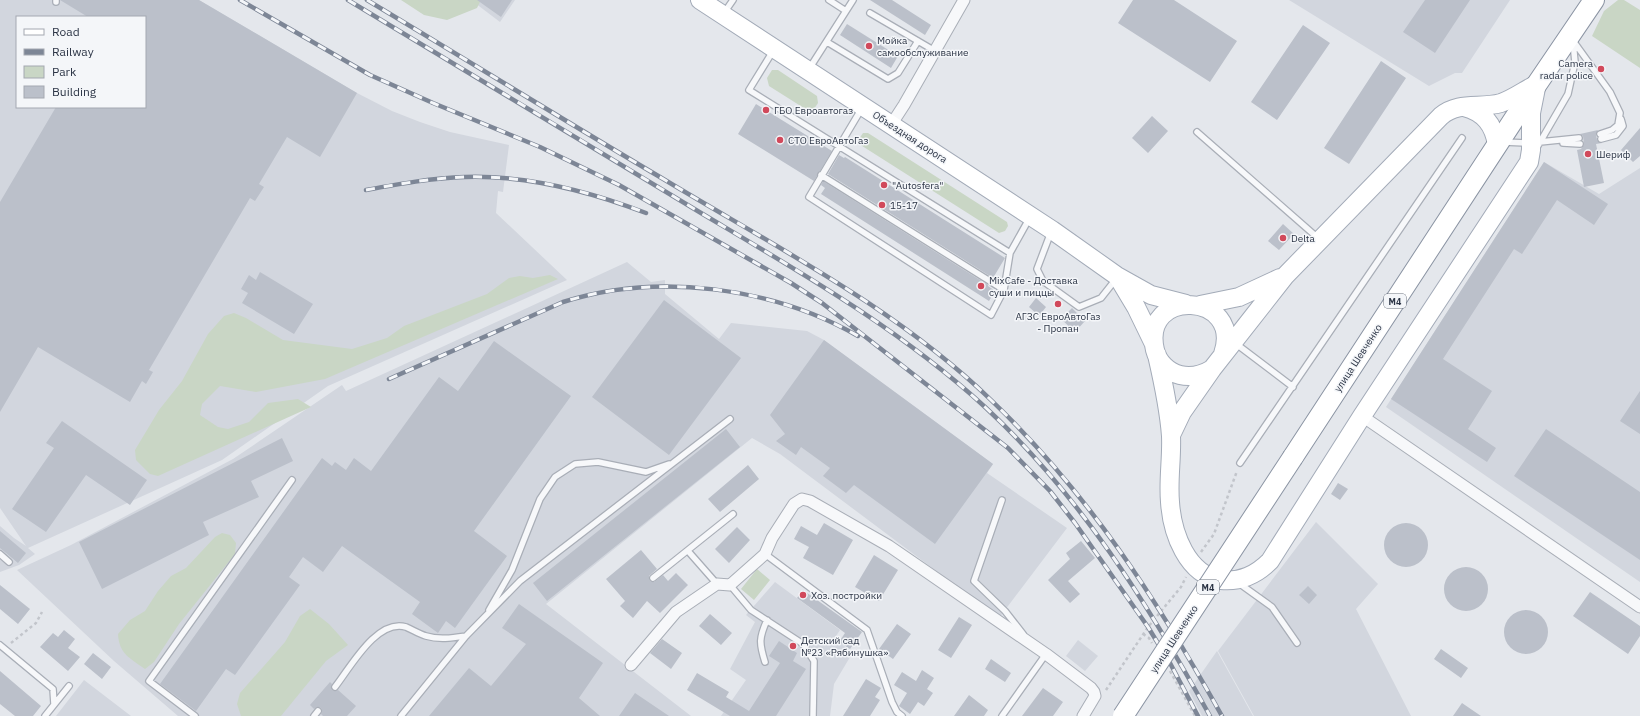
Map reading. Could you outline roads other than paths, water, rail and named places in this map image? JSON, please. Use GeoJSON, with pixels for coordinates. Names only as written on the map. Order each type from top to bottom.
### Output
{"type":"FeatureCollection","features":[{"type":"Feature","properties":{"kind":"highway","name":"улица Шевченко"},"geometry":{"type":"LineString","coordinates":[[1123,716],[1537,84],[1571,39],[1594,0]]}},
{"type":"Feature","properties":{"kind":"main road","name":"Объездная дорога"},"geometry":{"type":"LineString","coordinates":[[700,0],[1052,230],[1117,276],[1151,295],[1193,305]]}},
{"type":"Feature","properties":{"kind":"main road"},"geometry":{"type":"LineString","coordinates":[[1171,436],[1182,412],[1212,369],[1285,276],[1441,116],[1449,110],[1459,106],[1488,105],[1501,102],[1537,84]]}},
{"type":"Feature","properties":{"kind":"main road"},"geometry":{"type":"LineString","coordinates":[[1285,276],[1238,297],[1193,305],[1176,306],[1162,316],[1156,325],[1155,348],[1164,383],[1171,436],[1170,503],[1174,524],[1181,545],[1193,564],[1202,572],[1218,579],[1234,580],[1254,575],[1270,562],[1362,416],[1529,162],[1540,142],[1531,113],[1537,84]]}},
{"type":"Feature","properties":{"kind":"main road"},"geometry":{"type":"LineString","coordinates":[[1459,106],[1471,109],[1482,115],[1490,123],[1498,144]]}},
{"type":"Feature","properties":{"kind":"main road"},"geometry":{"type":"LineString","coordinates":[[1117,276],[1136,308],[1165,367],[1185,376],[1199,375],[1212,369]]}},
{"type":"Feature","properties":{"kind":"main road"},"geometry":{"type":"LineString","coordinates":[[1193,305],[1216,315],[1224,330],[1228,348]]}},
{"type":"Feature","properties":{"kind":"street"},"geometry":{"type":"LineString","coordinates":[[891,124],[904,105],[964,0]]}},
{"type":"Feature","properties":{"kind":"street"},"geometry":{"type":"LineString","coordinates":[[1362,416],[1640,607]]}},
{"type":"Feature","properties":{"kind":"street"},"geometry":{"type":"LineString","coordinates":[[631,665],[676,612],[717,584],[730,585],[765,554],[772,538],[794,504],[802,499],[810,501],[889,546],[1046,654],[1094,692],[1095,696],[1093,702],[1083,716]]}},
{"type":"Feature","properties":{"kind":"lane"},"geometry":{"type":"LineString","coordinates":[[723,15],[733,0]]}},
{"type":"Feature","properties":{"kind":"lane"},"geometry":{"type":"LineString","coordinates":[[829,0],[846,11]]}},
{"type":"Feature","properties":{"kind":"lane"},"geometry":{"type":"LineString","coordinates":[[808,71],[853,0]]}},
{"type":"Feature","properties":{"kind":"lane"},"geometry":{"type":"LineString","coordinates":[[870,13],[934,52]]}},
{"type":"Feature","properties":{"kind":"lane"},"geometry":{"type":"LineString","coordinates":[[1571,39],[1610,92],[1620,113],[1618,125],[1601,137]]}},
{"type":"Feature","properties":{"kind":"lane"},"geometry":{"type":"LineString","coordinates":[[1540,142],[1568,94],[1575,62],[1571,39]]}},
{"type":"Feature","properties":{"kind":"lane"},"geometry":{"type":"LineString","coordinates":[[827,42],[888,79],[898,73],[918,41]]}},
{"type":"Feature","properties":{"kind":"lane"},"geometry":{"type":"LineString","coordinates":[[775,49],[749,90],[1010,253]]}},
{"type":"Feature","properties":{"kind":"lane"},"geometry":{"type":"LineString","coordinates":[[863,106],[809,197],[991,315],[1004,290],[1010,253],[1030,216]]}},
{"type":"Feature","properties":{"kind":"lane"},"geometry":{"type":"LineString","coordinates":[[1196,132],[1320,240]]}},
{"type":"Feature","properties":{"kind":"lane"},"geometry":{"type":"LineString","coordinates":[[1240,463],[1462,138]]}},
{"type":"Feature","properties":{"kind":"lane"},"geometry":{"type":"LineString","coordinates":[[1498,144],[1580,141]]}},
{"type":"Feature","properties":{"kind":"lane"},"geometry":{"type":"LineString","coordinates":[[821,175],[1004,290]]}},
{"type":"Feature","properties":{"kind":"lane"},"geometry":{"type":"LineString","coordinates":[[1052,230],[1037,269],[1043,281],[1080,307],[1101,298],[1117,276]]}},
{"type":"Feature","properties":{"kind":"lane"},"geometry":{"type":"LineString","coordinates":[[1228,348],[1293,387]]}},
{"type":"Feature","properties":{"kind":"lane"},"geometry":{"type":"LineString","coordinates":[[401,716],[466,636],[520,581],[730,419]]}},
{"type":"Feature","properties":{"kind":"lane"},"geometry":{"type":"LineString","coordinates":[[485,618],[512,570],[540,499],[555,477],[575,464],[598,462],[646,472],[673,463]]}},
{"type":"Feature","properties":{"kind":"lane"},"geometry":{"type":"LineString","coordinates":[[195,716],[149,681],[292,480]]}},
{"type":"Feature","properties":{"kind":"lane"},"geometry":{"type":"LineString","coordinates":[[1002,500],[974,580],[1005,611],[1030,644]]}},
{"type":"Feature","properties":{"kind":"lane"},"geometry":{"type":"LineString","coordinates":[[653,578],[733,514]]}},
{"type":"Feature","properties":{"kind":"lane"},"geometry":{"type":"LineString","coordinates":[[688,551],[717,584]]}},
{"type":"Feature","properties":{"kind":"lane"},"geometry":{"type":"LineString","coordinates":[[0,554],[9,562]]}},
{"type":"Feature","properties":{"kind":"lane"},"geometry":{"type":"LineString","coordinates":[[765,554],[867,630],[892,702],[902,716]]}},
{"type":"Feature","properties":{"kind":"lane"},"geometry":{"type":"LineString","coordinates":[[1234,580],[1272,607],[1297,643]]}},
{"type":"Feature","properties":{"kind":"lane"},"geometry":{"type":"LineString","coordinates":[[730,585],[751,610],[803,644],[814,661],[813,716]]}},
{"type":"Feature","properties":{"kind":"lane"},"geometry":{"type":"LineString","coordinates":[[765,662],[760,646],[762,632],[767,620]]}},
{"type":"Feature","properties":{"kind":"lane"},"geometry":{"type":"LineString","coordinates":[[335,687],[375,636],[391,627],[405,627],[426,636],[444,639],[466,636]]}},
{"type":"Feature","properties":{"kind":"lane"},"geometry":{"type":"LineString","coordinates":[[2,647],[53,689],[54,704]]}},
{"type":"Feature","properties":{"kind":"lane"},"geometry":{"type":"LineString","coordinates":[[1002,716],[1046,654]]}},
{"type":"Feature","properties":{"kind":"lane"},"geometry":{"type":"LineString","coordinates":[[45,716],[69,686]]}},
{"type":"Feature","properties":{"kind":"railway"},"geometry":{"type":"LineString","coordinates":[[240,0],[370,75],[433,103],[540,147],[619,185],[791,283],[822,303],[1008,448],[1050,491],[1075,523],[1148,627],[1170,663],[1198,716]]}},
{"type":"Feature","properties":{"kind":"railway"},"geometry":{"type":"LineString","coordinates":[[348,0],[812,280],[884,327],[919,352],[952,379],[985,407],[1019,441],[1052,477],[1082,514],[1137,592],[1210,716]]}},
{"type":"Feature","properties":{"kind":"railway"},"geometry":{"type":"LineString","coordinates":[[367,0],[834,281],[876,308],[955,367],[991,400],[1026,436],[1059,472],[1090,510],[1146,589],[1172,630],[1222,716]]}},
{"type":"Feature","properties":{"kind":"railway"},"geometry":{"type":"LineString","coordinates":[[366,190],[440,179],[488,177],[534,182],[580,191],[646,213]]}},
{"type":"Feature","properties":{"kind":"railway"},"geometry":{"type":"LineString","coordinates":[[389,379],[563,302],[599,293],[637,288],[675,287],[714,289],[752,296],[789,306],[825,319],[858,336]]}},
{"type":"Feature","properties":{"kind":"place","name":"Мойка самообслуживание"},"geometry":{"type":"Point","coordinates":[869,46]}},
{"type":"Feature","properties":{"kind":"place","name":"Camera radar police"},"geometry":{"type":"Point","coordinates":[1601,69]}},
{"type":"Feature","properties":{"kind":"place","name":"ГБО Евроавтогаз"},"geometry":{"type":"Point","coordinates":[766,110]}},
{"type":"Feature","properties":{"kind":"place","name":"СТО ЕвроАвтоГаз"},"geometry":{"type":"Point","coordinates":[780,140]}},
{"type":"Feature","properties":{"kind":"place","name":"Шериф"},"geometry":{"type":"Point","coordinates":[1588,154]}},
{"type":"Feature","properties":{"kind":"place","name":"\"Autosfera\""},"geometry":{"type":"Point","coordinates":[884,185]}},
{"type":"Feature","properties":{"kind":"place","name":"15-17"},"geometry":{"type":"Point","coordinates":[882,205]}},
{"type":"Feature","properties":{"kind":"place","name":"Delta"},"geometry":{"type":"Point","coordinates":[1283,238]}},
{"type":"Feature","properties":{"kind":"place","name":"MixCafe - Доставка суши и пиццы"},"geometry":{"type":"Point","coordinates":[981,286]}},
{"type":"Feature","properties":{"kind":"place","name":"АГЗС ЕвроАвтоГаз - Пропан"},"geometry":{"type":"Point","coordinates":[1058,304]}},
{"type":"Feature","properties":{"kind":"place","name":"Хоз. постройки"},"geometry":{"type":"Point","coordinates":[803,595]}},
{"type":"Feature","properties":{"kind":"place","name":"Детский сад №23 «Рябинушка»"},"geometry":{"type":"Point","coordinates":[793,646]}}]}
